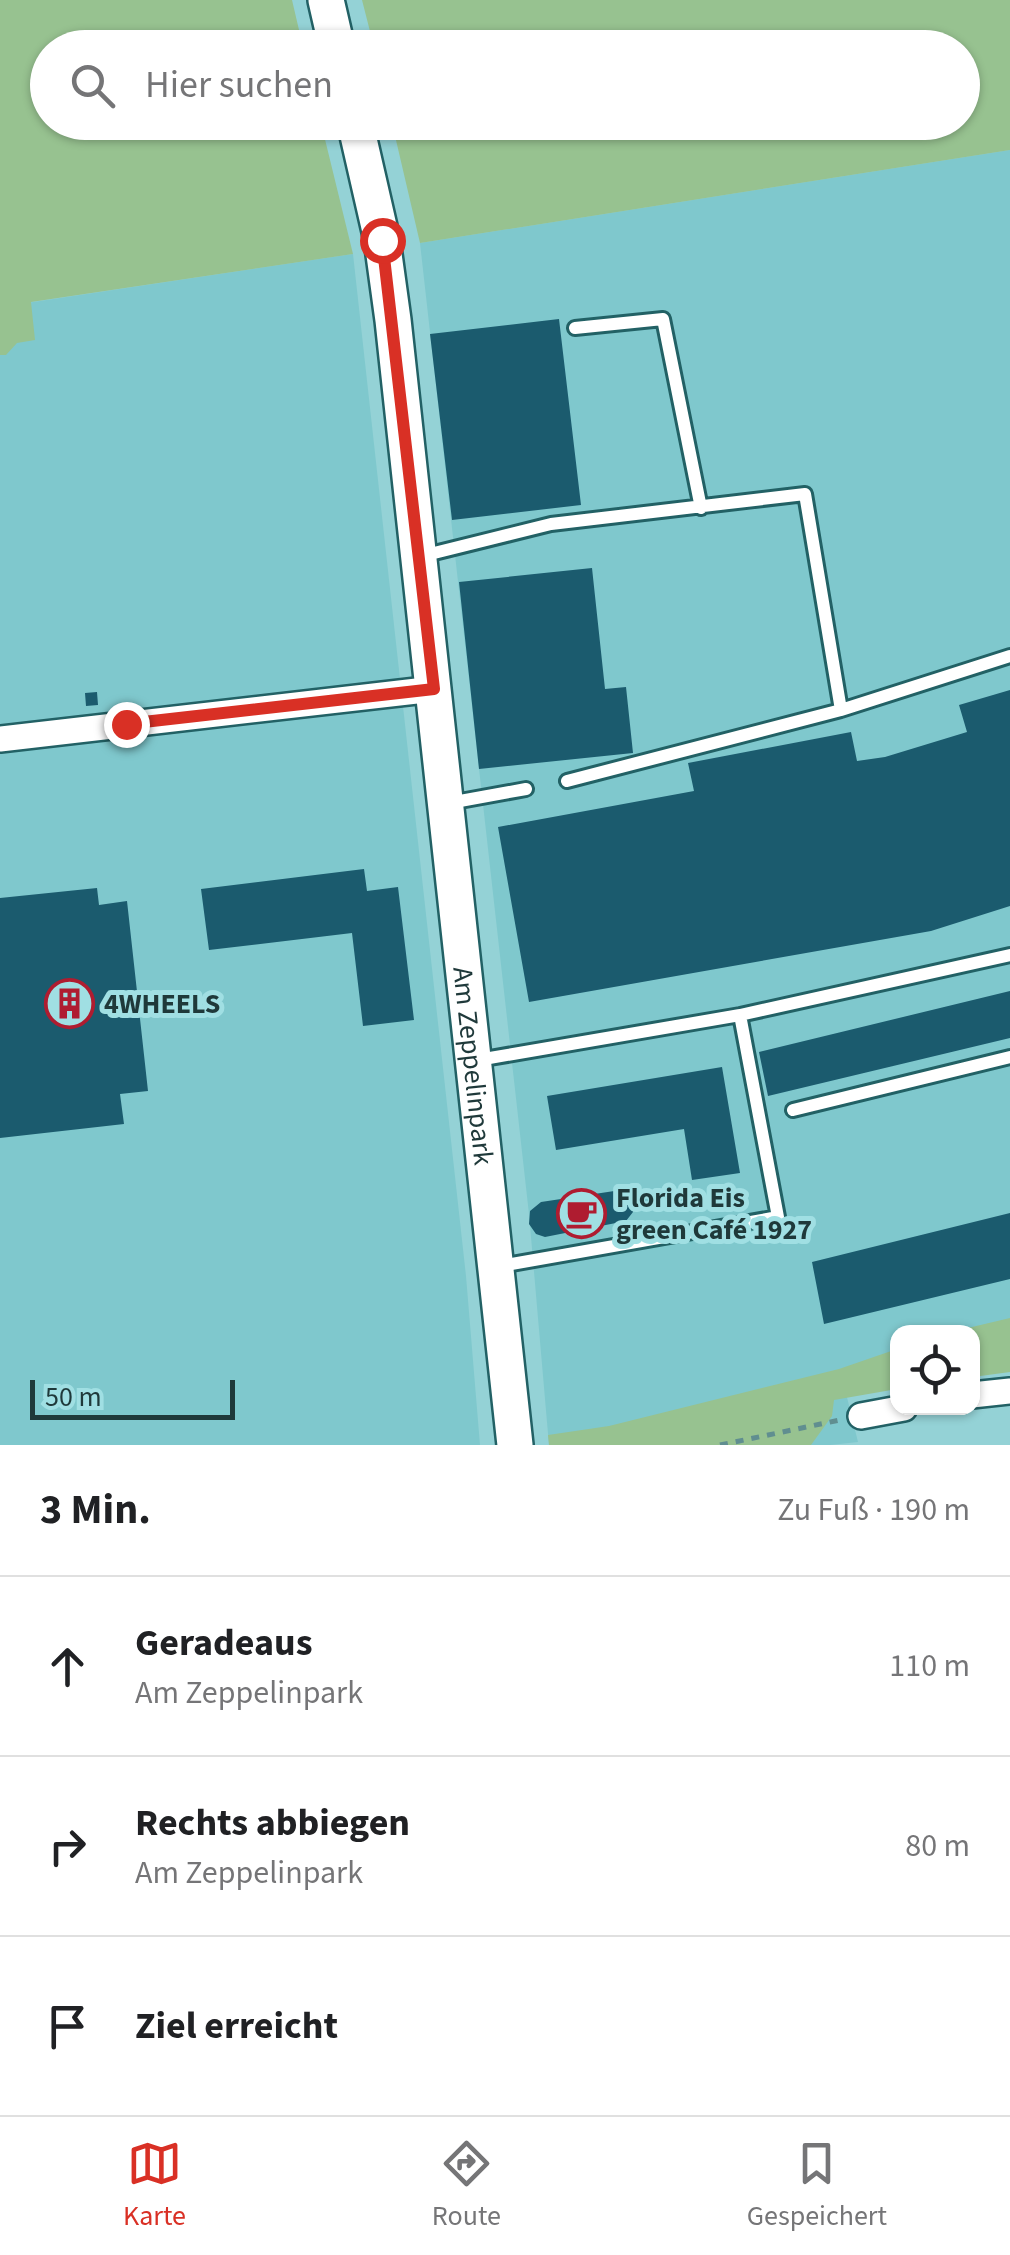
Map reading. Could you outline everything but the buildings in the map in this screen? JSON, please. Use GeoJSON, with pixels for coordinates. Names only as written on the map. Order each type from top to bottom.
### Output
{"type":"FeatureCollection","features":[{"type":"Feature","properties":{"kind":"main road"},"geometry":{"type":"LineString","coordinates":[[326,0],[333,30]]}},
{"type":"Feature","properties":{"kind":"main road","name":"Am Zeppelinpark"},"geometry":{"type":"LineString","coordinates":[[359,140],[382,240],[420,556],[516,1445]]}},
{"type":"Feature","properties":{"kind":"street"},"geometry":{"type":"LineString","coordinates":[[0,739],[434,689]]}},
{"type":"Feature","properties":{"kind":"street"},"geometry":{"type":"LineString","coordinates":[[980,1394],[1010,1391]]}},
{"type":"Feature","properties":{"kind":"street"},"geometry":{"type":"LineString","coordinates":[[861,1416],[890,1411]]}},
{"type":"Feature","properties":{"kind":"lane"},"geometry":{"type":"LineString","coordinates":[[575,328],[663,319],[701,508]]}},
{"type":"Feature","properties":{"kind":"lane"},"geometry":{"type":"LineString","coordinates":[[420,556],[550,524],[805,494],[841,710]]}},
{"type":"Feature","properties":{"kind":"lane"},"geometry":{"type":"LineString","coordinates":[[567,781],[841,710],[1010,656]]}},
{"type":"Feature","properties":{"kind":"lane"},"geometry":{"type":"LineString","coordinates":[[447,803],[526,789]]}},
{"type":"Feature","properties":{"kind":"lane"},"geometry":{"type":"LineString","coordinates":[[475,1060],[740,1014],[1010,955]]}},
{"type":"Feature","properties":{"kind":"lane"},"geometry":{"type":"LineString","coordinates":[[498,1266],[778,1217],[740,1014]]}},
{"type":"Feature","properties":{"kind":"lane"},"geometry":{"type":"LineString","coordinates":[[793,1110],[1010,1057]]}},
{"type":"Feature","properties":{"kind":"path"},"geometry":{"type":"LineString","coordinates":[[720,1445],[861,1416]]}},
{"type":"Feature","properties":{"kind":"shaded area"},"geometry":{"type":"Polygon","coordinates":[[[1010,150],[1010,1328],[980,1331],[980,1325],[890,1325],[890,1357],[840,1369],[858,1442],[549,1445],[529,1214],[420,243],[1010,150]]]}},
{"type":"Feature","properties":{"kind":"shaded area"},"geometry":{"type":"Polygon","coordinates":[[[353,254],[466,1276],[480,1445],[0,1445],[0,307],[353,254]]]}},
{"type":"Feature","properties":{"kind":"green space"},"geometry":{"type":"Polygon","coordinates":[[[0,0],[292,0],[299,30],[30,30],[30,140],[325,140],[353,254],[31,302],[35,340],[17,343],[6,355],[0,355],[0,0]]]}},
{"type":"Feature","properties":{"kind":"green space"},"geometry":{"type":"Polygon","coordinates":[[[362,0],[1010,0],[1010,150],[420,243],[396,140],[980,140],[980,30],[370,30],[362,0]]]}},
{"type":"Feature","properties":{"kind":"green space"},"geometry":{"type":"Polygon","coordinates":[[[1010,1318],[1010,1372],[980,1376],[980,1325],[1010,1318]]]}},
{"type":"Feature","properties":{"kind":"green space"},"geometry":{"type":"Polygon","coordinates":[[[890,1351],[890,1390],[834,1400],[832,1416],[811,1445],[549,1445],[548,1435],[609,1426],[839,1369],[890,1351]]]}},
{"type":"Feature","properties":{"kind":"place","name":"4WHEELS"},"geometry":{"type":"Point","coordinates":[69,1003]}},
{"type":"Feature","properties":{"kind":"place","name":"Florida Eis green Café 1927"},"geometry":{"type":"Point","coordinates":[581,1213]}},
{"type":"Feature","properties":{"kind":"route"},"geometry":{"type":"LineString","coordinates":[[126,724],[434,689],[382,240]]}}]}
